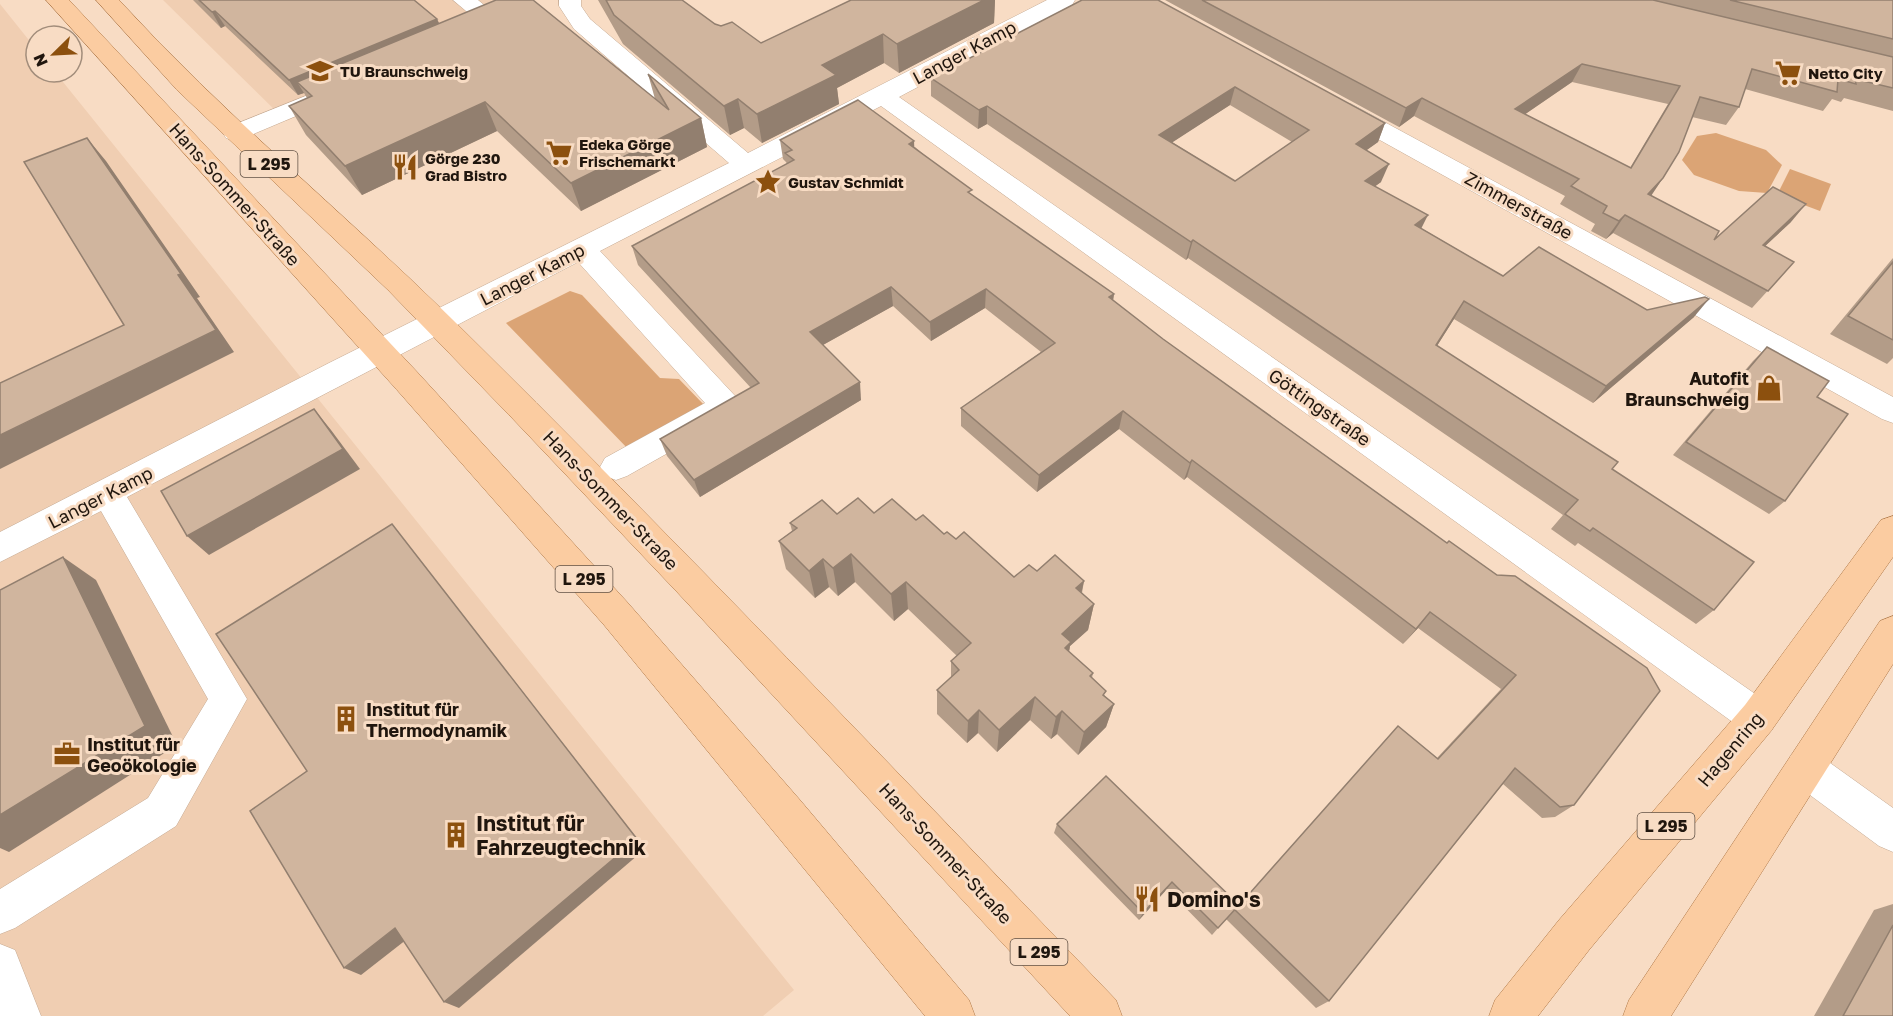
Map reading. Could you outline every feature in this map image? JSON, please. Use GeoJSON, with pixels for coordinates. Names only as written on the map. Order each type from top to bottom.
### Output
{"type":"FeatureCollection","features":[{"type":"Feature","properties":{"kind":"main road","name":"Hans-Sommer-Straße"},"geometry":{"type":"LineString","coordinates":[[57,0],[487,469],[618,617],[784,811],[953,1016]]}},
{"type":"Feature","properties":{"kind":"main road","name":"Hans-Sommer-Straße"},"geometry":{"type":"LineString","coordinates":[[107,0],[138,36],[235,133],[333,221],[437,322],[685,575],[1100,1016]]}},
{"type":"Feature","properties":{"kind":"main road","name":"Hagenring"},"geometry":{"type":"LineString","coordinates":[[1511,1016],[1574,935],[1758,718],[1893,530]]}},
{"type":"Feature","properties":{"kind":"main road"},"geometry":{"type":"LineString","coordinates":[[1645,1016],[1893,632]]}},
{"type":"Feature","properties":{"kind":"street"},"geometry":{"type":"LineString","coordinates":[[453,41],[495,23],[465,0]]}},
{"type":"Feature","properties":{"kind":"street"},"geometry":{"type":"LineString","coordinates":[[570,0],[570,6],[582,24],[745,164]]}},
{"type":"Feature","properties":{"kind":"street","name":"Langer Kamp"},"geometry":{"type":"LineString","coordinates":[[0,549],[581,248],[882,96],[1064,0]]}},
{"type":"Feature","properties":{"kind":"street"},"geometry":{"type":"LineString","coordinates":[[235,133],[357,81]]}},
{"type":"Feature","properties":{"kind":"street","name":"Göttingstraße"},"geometry":{"type":"LineString","coordinates":[[882,96],[1758,718]]}},
{"type":"Feature","properties":{"kind":"street","name":"Zimmerstraße"},"geometry":{"type":"LineString","coordinates":[[1325,99],[1893,411]]}},
{"type":"Feature","properties":{"kind":"street"},"geometry":{"type":"LineString","coordinates":[[581,248],[726,406],[616,468]]}},
{"type":"Feature","properties":{"kind":"street"},"geometry":{"type":"LineString","coordinates":[[0,913],[162,812],[228,699],[108,494]]}},
{"type":"Feature","properties":{"kind":"street"},"geometry":{"type":"LineString","coordinates":[[1804,768],[1893,832]]}},
{"type":"Feature","properties":{"kind":"street"},"geometry":{"type":"LineString","coordinates":[[0,965],[19,1016]]}},
{"type":"Feature","properties":{"kind":"shaded area","name":"TU Braunschweig"},"geometry":{"type":"Polygon","coordinates":[[[163,0],[502,0],[526,20],[286,121],[163,0]]]}},
{"type":"Feature","properties":{"kind":"shaded area"},"geometry":{"type":"Polygon","coordinates":[[[0,4],[24,34],[24,84],[65,84],[794,990],[763,1016],[0,1016],[0,4]]]}},
{"type":"Feature","properties":{"kind":"shaded area"},"geometry":{"type":"Polygon","coordinates":[[[1716,133],[1766,150],[1782,165],[1767,193],[1739,191],[1694,175],[1682,160],[1697,136],[1716,133]]]}},
{"type":"Feature","properties":{"kind":"shaded area"},"geometry":{"type":"Polygon","coordinates":[[[1790,169],[1831,184],[1820,211],[1777,195],[1790,169]]]}},
{"type":"Feature","properties":{"kind":"shaded area"},"geometry":{"type":"Polygon","coordinates":[[[570,291],[582,295],[660,378],[679,379],[707,408],[630,451],[506,323],[570,291]]]}},
{"type":"Feature","properties":{"kind":"building"},"geometry":{"type":"Polygon","coordinates":[[[199,0],[414,0],[437,19],[289,80],[215,11],[212,12],[199,0]]]}},
{"type":"Feature","properties":{"kind":"building"},"geometry":{"type":"Polygon","coordinates":[[[496,0],[533,0],[669,110],[648,74],[701,118],[571,183],[485,102],[345,166],[289,106],[312,96],[297,82],[496,0]]]}},
{"type":"Feature","properties":{"kind":"building"},"geometry":{"type":"Polygon","coordinates":[[[606,0],[682,0],[715,24],[721,26],[732,22],[761,43],[851,0],[984,0],[897,44],[883,34],[822,65],[836,75],[757,114],[738,99],[724,106],[614,15],[606,0]]]}},
{"type":"Feature","properties":{"kind":"building"},"geometry":{"type":"Polygon","coordinates":[[[1082,0],[1158,0],[1385,123],[1356,144],[1389,164],[1365,181],[1428,215],[1415,225],[1503,276],[1539,247],[1647,310],[1705,297],[1709,299],[1606,386],[1464,301],[1436,345],[1618,462],[1612,469],[1754,562],[1714,610],[1593,528],[1590,531],[1565,514],[1578,500],[1193,240],[1191,242],[987,106],[979,110],[931,78],[1082,0]],[[1235,87],[1159,135],[1235,181],[1309,130],[1235,87]]]}},
{"type":"Feature","properties":{"kind":"building"},"geometry":{"type":"Polygon","coordinates":[[[1202,0],[1653,0],[1893,57],[1893,88],[1855,79],[1856,84],[1838,79],[1837,92],[1752,69],[1739,107],[1700,97],[1679,152],[1663,178],[1648,194],[1719,231],[1714,240],[1773,187],[1806,204],[1763,245],[1794,262],[1768,291],[1625,215],[1619,221],[1603,213],[1607,206],[1571,186],[1579,179],[1422,98],[1406,108],[1202,0]],[[1582,64],[1515,109],[1631,168],[1680,86],[1582,64]]]}},
{"type":"Feature","properties":{"kind":"building"},"geometry":{"type":"Polygon","coordinates":[[[1730,0],[1893,0],[1893,39],[1730,0]]]}},
{"type":"Feature","properties":{"kind":"building"},"geometry":{"type":"Polygon","coordinates":[[[858,100],[914,141],[909,144],[972,190],[968,192],[1114,294],[1109,297],[1163,339],[1447,543],[1449,541],[1497,575],[1515,576],[1647,668],[1660,691],[1574,805],[1560,807],[1515,768],[1329,1001],[1235,910],[1398,726],[1438,759],[1516,675],[1430,612],[1416,629],[1192,460],[1190,463],[1123,411],[1039,475],[961,408],[1055,343],[986,289],[930,322],[891,287],[810,332],[860,382],[694,480],[660,439],[759,383],[632,246],[794,160],[785,153],[792,150],[780,140],[858,100]]]}},
{"type":"Feature","properties":{"kind":"building"},"geometry":{"type":"Polygon","coordinates":[[[87,138],[181,274],[178,275],[216,330],[0,435],[0,383],[124,325],[24,162],[87,138]]]}},
{"type":"Feature","properties":{"kind":"building"},"geometry":{"type":"Polygon","coordinates":[[[1893,262],[1893,340],[1848,316],[1893,262]]]}},
{"type":"Feature","properties":{"kind":"building"},"geometry":{"type":"Polygon","coordinates":[[[1767,347],[1829,381],[1817,397],[1848,414],[1785,501],[1686,442],[1767,347]]]}},
{"type":"Feature","properties":{"kind":"building"},"geometry":{"type":"Polygon","coordinates":[[[314,409],[343,449],[187,536],[161,491],[314,409]]]}},
{"type":"Feature","properties":{"kind":"building"},"geometry":{"type":"Polygon","coordinates":[[[858,498],[874,513],[892,499],[916,520],[923,515],[944,534],[947,532],[956,539],[964,532],[1014,577],[1029,565],[1037,571],[1055,555],[1084,581],[1076,588],[1094,604],[1062,634],[1071,642],[1065,648],[1093,673],[1090,676],[1106,691],[1103,695],[1114,704],[1084,732],[1062,711],[1056,717],[1035,697],[999,730],[979,710],[968,721],[937,690],[959,670],[951,661],[971,643],[906,582],[891,594],[851,554],[833,568],[823,559],[809,571],[779,541],[797,528],[790,523],[822,500],[837,514],[858,498]]]}},
{"type":"Feature","properties":{"kind":"building","name":"Institut für Fahrzeugtechnik"},"geometry":{"type":"Polygon","coordinates":[[[392,524],[637,839],[444,1002],[395,928],[344,968],[250,811],[307,771],[216,634],[392,524]]]}},
{"type":"Feature","properties":{"kind":"building"},"geometry":{"type":"Polygon","coordinates":[[[63,557],[145,726],[0,815],[0,590],[63,557]]]}},
{"type":"Feature","properties":{"kind":"building"},"geometry":{"type":"Polygon","coordinates":[[[1106,776],[1239,905],[1218,928],[1172,882],[1143,913],[1057,824],[1106,776]]]}},
{"type":"Feature","properties":{"kind":"building"},"geometry":{"type":"Polygon","coordinates":[[[1893,925],[1893,1016],[1843,1016],[1893,925]]]}},
{"type":"Feature","properties":{"kind":"place","name":"TU Braunschweig"},"geometry":{"type":"Point","coordinates":[320,71]}},
{"type":"Feature","properties":{"kind":"place","name":"Netto City"},"geometry":{"type":"Point","coordinates":[1788,73]}},
{"type":"Feature","properties":{"kind":"place","name":"Edeka Görge Frischemarkt"},"geometry":{"type":"Point","coordinates":[559,153]}},
{"type":"Feature","properties":{"kind":"place","name":"Görge 230 Grad Bistro"},"geometry":{"type":"Point","coordinates":[405,167]}},
{"type":"Feature","properties":{"kind":"place","name":"Gustav Schmidt"},"geometry":{"type":"Point","coordinates":[768,182]}},
{"type":"Feature","properties":{"kind":"place","name":"Autofit Braunschweig"},"geometry":{"type":"Point","coordinates":[1769,388]}},
{"type":"Feature","properties":{"kind":"place","name":"Institut für Thermodynamik"},"geometry":{"type":"Point","coordinates":[346,719]}},
{"type":"Feature","properties":{"kind":"place","name":"Institut für Geoökologie"},"geometry":{"type":"Point","coordinates":[67,754]}},
{"type":"Feature","properties":{"kind":"place","name":"Institut für Fahrzeugtechnik"},"geometry":{"type":"Point","coordinates":[456,835]}},
{"type":"Feature","properties":{"kind":"place","name":"Domino's"},"geometry":{"type":"Point","coordinates":[1147,899]}}]}
